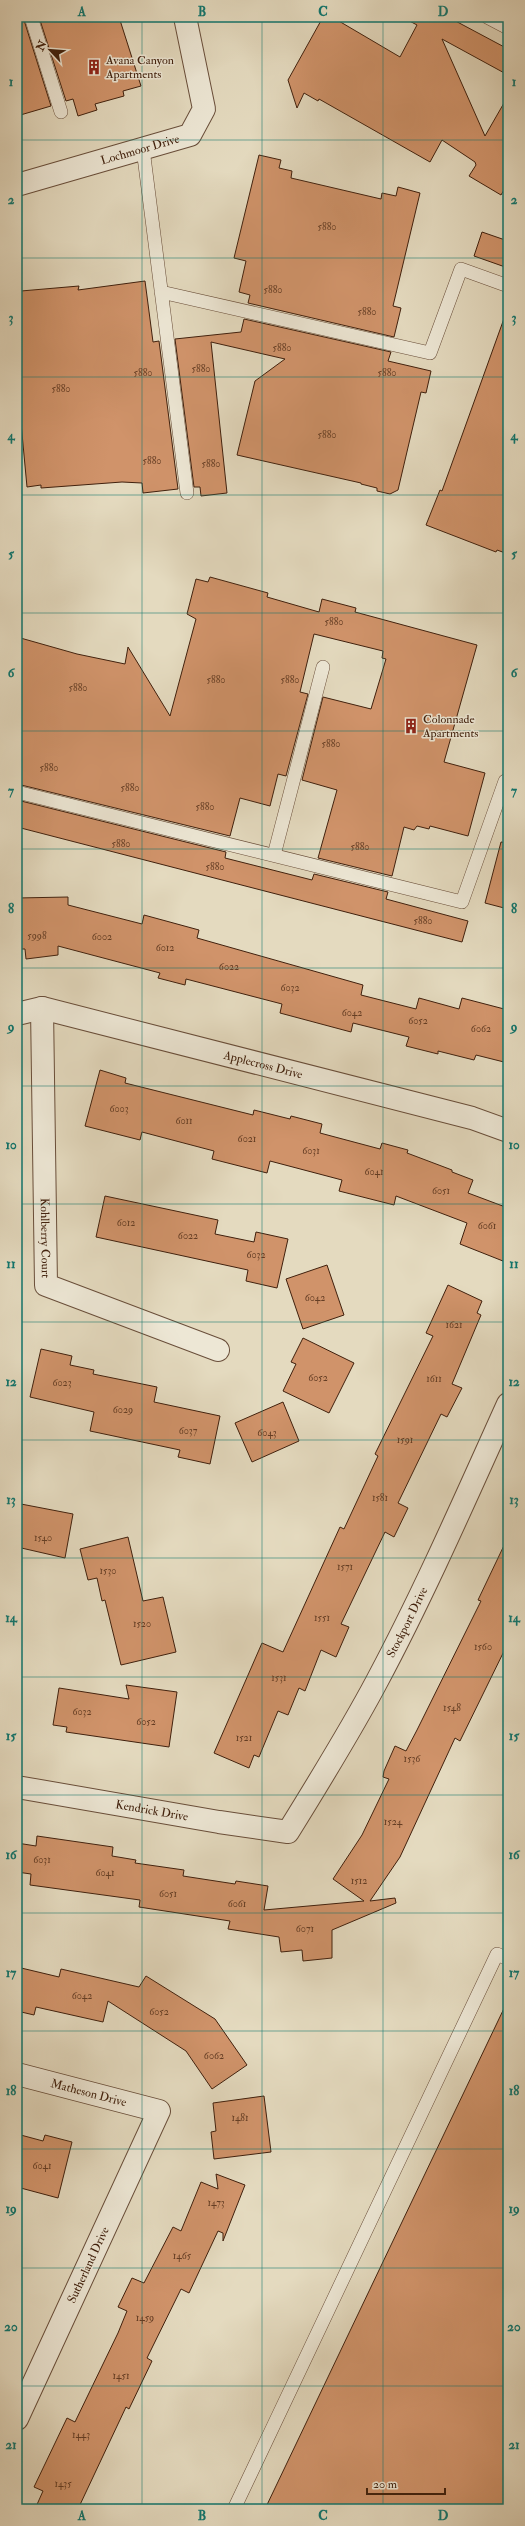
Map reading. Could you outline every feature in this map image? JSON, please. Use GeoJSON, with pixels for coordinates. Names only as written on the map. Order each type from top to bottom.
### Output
{"type":"FeatureCollection","features":[{"type":"Feature","properties":{"kind":"street","name":"Lochmoor Drive"},"geometry":{"type":"LineString","coordinates":[[17,184],[190,135],[204,109],[185,17]]}},
{"type":"Feature","properties":{"kind":"street","name":"Applecross Drive"},"geometry":{"type":"LineString","coordinates":[[17,1014],[42,1008],[472,1118],[508,1131]]}},
{"type":"Feature","properties":{"kind":"street","name":"Kohlberry Court"},"geometry":{"type":"LineString","coordinates":[[42,1008],[46,1285],[218,1350]]}},
{"type":"Feature","properties":{"kind":"street","name":"Stockport Drive"},"geometry":{"type":"LineString","coordinates":[[288,1832],[330,1765],[377,1680],[452,1529],[508,1404]]}},
{"type":"Feature","properties":{"kind":"street","name":"Kendrick Drive"},"geometry":{"type":"LineString","coordinates":[[17,1787],[219,1822],[288,1832]]}},
{"type":"Feature","properties":{"kind":"street","name":"Matheson Drive"},"geometry":{"type":"LineString","coordinates":[[17,2074],[159,2111]]}},
{"type":"Feature","properties":{"kind":"street","name":"Sutherland Drive"},"geometry":{"type":"LineString","coordinates":[[17,2419],[159,2111]]}},
{"type":"Feature","properties":{"kind":"lane"},"geometry":{"type":"LineString","coordinates":[[31,17],[61,112]]}},
{"type":"Feature","properties":{"kind":"lane"},"geometry":{"type":"LineString","coordinates":[[487,17],[508,28]]}},
{"type":"Feature","properties":{"kind":"lane"},"geometry":{"type":"LineString","coordinates":[[143,149],[187,493]]}},
{"type":"Feature","properties":{"kind":"lane"},"geometry":{"type":"LineString","coordinates":[[161,292],[430,353],[461,269],[508,286]]}},
{"type":"Feature","properties":{"kind":"lane"},"geometry":{"type":"LineString","coordinates":[[274,855],[323,667]]}},
{"type":"Feature","properties":{"kind":"lane"},"geometry":{"type":"LineString","coordinates":[[17,792],[462,902],[505,781],[508,782]]}},
{"type":"Feature","properties":{"kind":"lane"},"geometry":{"type":"LineString","coordinates":[[234,2509],[497,1954],[508,1959]]}},
{"type":"Feature","properties":{"kind":"building"},"geometry":{"type":"Polygon","coordinates":[[[17,17],[23,17],[51,106],[17,116],[17,17]]]}},
{"type":"Feature","properties":{"kind":"building","name":"Avana Canyon Apartments"},"geometry":{"type":"Polygon","coordinates":[[[39,17],[119,17],[141,86],[123,91],[124,96],[95,104],[97,110],[78,116],[73,99],[66,101],[39,17]]]}},
{"type":"Feature","properties":{"kind":"building"},"geometry":{"type":"Polygon","coordinates":[[[323,17],[332,17],[400,57],[417,25],[402,17],[448,17],[508,49],[508,75],[442,39],[485,136],[508,96],[508,183],[501,195],[469,176],[476,165],[475,162],[442,140],[430,162],[319,99],[318,101],[304,93],[297,108],[288,80],[323,17]]]}},
{"type":"Feature","properties":{"kind":"building"},"geometry":{"type":"Polygon","coordinates":[[[259,155],[281,160],[279,168],[292,171],[291,178],[381,199],[382,193],[396,196],[398,187],[420,193],[393,306],[401,308],[394,337],[248,303],[250,295],[239,292],[246,261],[234,258],[259,155]]]}},
{"type":"Feature","properties":{"kind":"building"},"geometry":{"type":"Polygon","coordinates":[[[482,232],[508,241],[508,268],[474,256],[482,232]]]}},
{"type":"Feature","properties":{"kind":"building"},"geometry":{"type":"Polygon","coordinates":[[[145,281],[153,342],[159,341],[178,489],[143,493],[142,483],[122,482],[41,488],[41,485],[27,487],[17,380],[17,297],[21,295],[21,291],[79,286],[78,290],[145,281]]]}},
{"type":"Feature","properties":{"kind":"building"},"geometry":{"type":"Polygon","coordinates":[[[506,313],[508,313],[508,554],[497,550],[496,552],[426,525],[440,490],[442,491],[506,313]]]}},
{"type":"Feature","properties":{"kind":"building"},"geometry":{"type":"Polygon","coordinates":[[[244,319],[391,352],[388,361],[431,371],[426,393],[421,392],[398,490],[390,494],[377,491],[377,488],[361,483],[237,455],[255,381],[285,359],[211,342],[227,493],[201,496],[200,487],[194,487],[175,339],[241,332],[244,319]]]}},
{"type":"Feature","properties":{"kind":"building"},"geometry":{"type":"Polygon","coordinates":[[[210,577],[268,593],[267,597],[319,612],[322,599],[356,608],[355,612],[477,645],[444,762],[485,773],[468,836],[430,826],[429,829],[417,826],[414,830],[404,827],[392,876],[318,858],[337,790],[302,780],[323,697],[371,709],[386,659],[382,658],[383,651],[314,634],[300,692],[308,694],[286,776],[278,774],[270,806],[240,798],[230,836],[17,784],[17,637],[77,654],[125,664],[128,647],[170,716],[196,619],[187,614],[196,579],[208,582],[210,577]]]}},
{"type":"Feature","properties":{"kind":"building"},"geometry":{"type":"Polygon","coordinates":[[[17,800],[226,852],[225,858],[312,880],[314,874],[388,892],[386,899],[468,921],[462,942],[17,827],[17,800]]]}},
{"type":"Feature","properties":{"kind":"building"},"geometry":{"type":"Polygon","coordinates":[[[501,842],[508,843],[508,909],[485,903],[501,842]]]}},
{"type":"Feature","properties":{"kind":"building"},"geometry":{"type":"Polygon","coordinates":[[[68,897],[68,905],[142,924],[144,915],[199,930],[197,938],[363,985],[361,995],[416,1009],[419,998],[459,1009],[462,998],[508,1010],[508,1047],[504,1062],[476,1055],[474,1060],[438,1051],[438,1054],[406,1046],[409,1037],[353,1023],[351,1032],[280,1013],[282,1004],[186,979],[185,985],[158,978],[160,973],[58,946],[58,955],[26,959],[25,949],[17,949],[17,898],[68,897]]]}},
{"type":"Feature","properties":{"kind":"building"},"geometry":{"type":"Polygon","coordinates":[[[100,1070],[126,1078],[125,1083],[253,1115],[254,1110],[290,1119],[291,1116],[322,1124],[320,1133],[380,1149],[382,1143],[408,1150],[407,1153],[452,1170],[452,1172],[473,1180],[468,1193],[508,1208],[508,1263],[460,1244],[467,1223],[396,1196],[394,1205],[339,1191],[342,1180],[270,1161],[267,1173],[212,1159],[214,1151],[142,1132],[140,1140],[85,1126],[100,1070]]]}},
{"type":"Feature","properties":{"kind":"building"},"geometry":{"type":"Polygon","coordinates":[[[105,1196],[218,1220],[215,1234],[254,1242],[256,1232],[288,1239],[277,1288],[246,1281],[248,1270],[96,1237],[105,1196]]]}},
{"type":"Feature","properties":{"kind":"building"},"geometry":{"type":"Polygon","coordinates":[[[327,1265],[344,1315],[303,1329],[286,1279],[327,1265]]]}},
{"type":"Feature","properties":{"kind":"building"},"geometry":{"type":"Polygon","coordinates":[[[448,1285],[482,1301],[477,1313],[481,1315],[452,1384],[462,1388],[447,1417],[441,1414],[398,1503],[408,1508],[394,1537],[385,1532],[341,1624],[349,1627],[336,1657],[321,1650],[305,1691],[299,1688],[288,1715],[278,1711],[259,1757],[254,1755],[249,1768],[214,1753],[262,1643],[283,1652],[340,1527],[344,1529],[378,1456],[375,1454],[433,1336],[426,1333],[448,1285]]]}},
{"type":"Feature","properties":{"kind":"building"},"geometry":{"type":"Polygon","coordinates":[[[303,1338],[354,1363],[329,1413],[283,1391],[296,1364],[291,1362],[303,1338]]]}},
{"type":"Feature","properties":{"kind":"building"},"geometry":{"type":"Polygon","coordinates":[[[41,1349],[72,1356],[70,1365],[94,1370],[93,1374],[157,1387],[154,1402],[220,1416],[210,1464],[178,1457],[180,1450],[90,1431],[94,1412],[30,1397],[41,1349]]]}},
{"type":"Feature","properties":{"kind":"building"},"geometry":{"type":"Polygon","coordinates":[[[283,1402],[299,1441],[252,1462],[235,1423],[283,1402]]]}},
{"type":"Feature","properties":{"kind":"building"},"geometry":{"type":"Polygon","coordinates":[[[21,1504],[73,1514],[65,1558],[17,1547],[17,1528],[21,1504]]]}},
{"type":"Feature","properties":{"kind":"building"},"geometry":{"type":"Polygon","coordinates":[[[128,1537],[143,1601],[163,1597],[176,1652],[121,1665],[105,1600],[102,1601],[97,1578],[88,1580],[80,1549],[128,1537]]]}},
{"type":"Feature","properties":{"kind":"building"},"geometry":{"type":"Polygon","coordinates":[[[508,1537],[508,1643],[460,1741],[455,1738],[400,1857],[370,1901],[395,1898],[396,1903],[332,1930],[332,1958],[303,1961],[302,1950],[281,1952],[279,1937],[228,1929],[230,1921],[139,1907],[140,1900],[30,1885],[31,1874],[17,1872],[17,1843],[36,1846],[37,1836],[113,1847],[112,1856],[136,1860],[135,1863],[184,1870],[183,1876],[235,1884],[236,1881],[268,1886],[264,1910],[364,1901],[333,1879],[362,1835],[389,1779],[383,1777],[384,1771],[395,1746],[406,1751],[417,1730],[481,1601],[478,1600],[508,1537]]]}},
{"type":"Feature","properties":{"kind":"building"},"geometry":{"type":"Polygon","coordinates":[[[126,1685],[177,1692],[169,1747],[66,1732],[67,1727],[53,1725],[59,1688],[129,1699],[126,1685]]]}},
{"type":"Feature","properties":{"kind":"building"},"geometry":{"type":"Polygon","coordinates":[[[17,1967],[59,1977],[61,1969],[139,1987],[146,1976],[215,2019],[247,2065],[212,2089],[186,2051],[108,2001],[103,2022],[36,2007],[34,2015],[17,2011],[17,1967]]]}},
{"type":"Feature","properties":{"kind":"building"},"geometry":{"type":"Polygon","coordinates":[[[508,2000],[508,2509],[265,2509],[508,2000]]]}},
{"type":"Feature","properties":{"kind":"building"},"geometry":{"type":"Polygon","coordinates":[[[264,2096],[271,2152],[214,2159],[211,2132],[216,2131],[213,2103],[264,2096]]]}},
{"type":"Feature","properties":{"kind":"building"},"geometry":{"type":"Polygon","coordinates":[[[17,2134],[43,2141],[45,2135],[72,2142],[58,2198],[17,2187],[17,2134]]]}},
{"type":"Feature","properties":{"kind":"building"},"geometry":{"type":"Polygon","coordinates":[[[216,2174],[245,2185],[223,2241],[223,2233],[218,2231],[189,2293],[181,2289],[147,2358],[152,2361],[129,2409],[126,2407],[78,2509],[35,2509],[43,2491],[34,2487],[67,2418],[75,2422],[118,2333],[127,2311],[118,2307],[132,2278],[144,2283],[173,2227],[181,2231],[201,2182],[218,2189],[216,2174]]]}},
{"type":"Feature","properties":{"kind":"place","name":"Avana Canyon Apartments"},"geometry":{"type":"Point","coordinates":[94,67]}},
{"type":"Feature","properties":{"kind":"place","name":"Colonnade Apartments"},"geometry":{"type":"Point","coordinates":[411,726]}}]}
